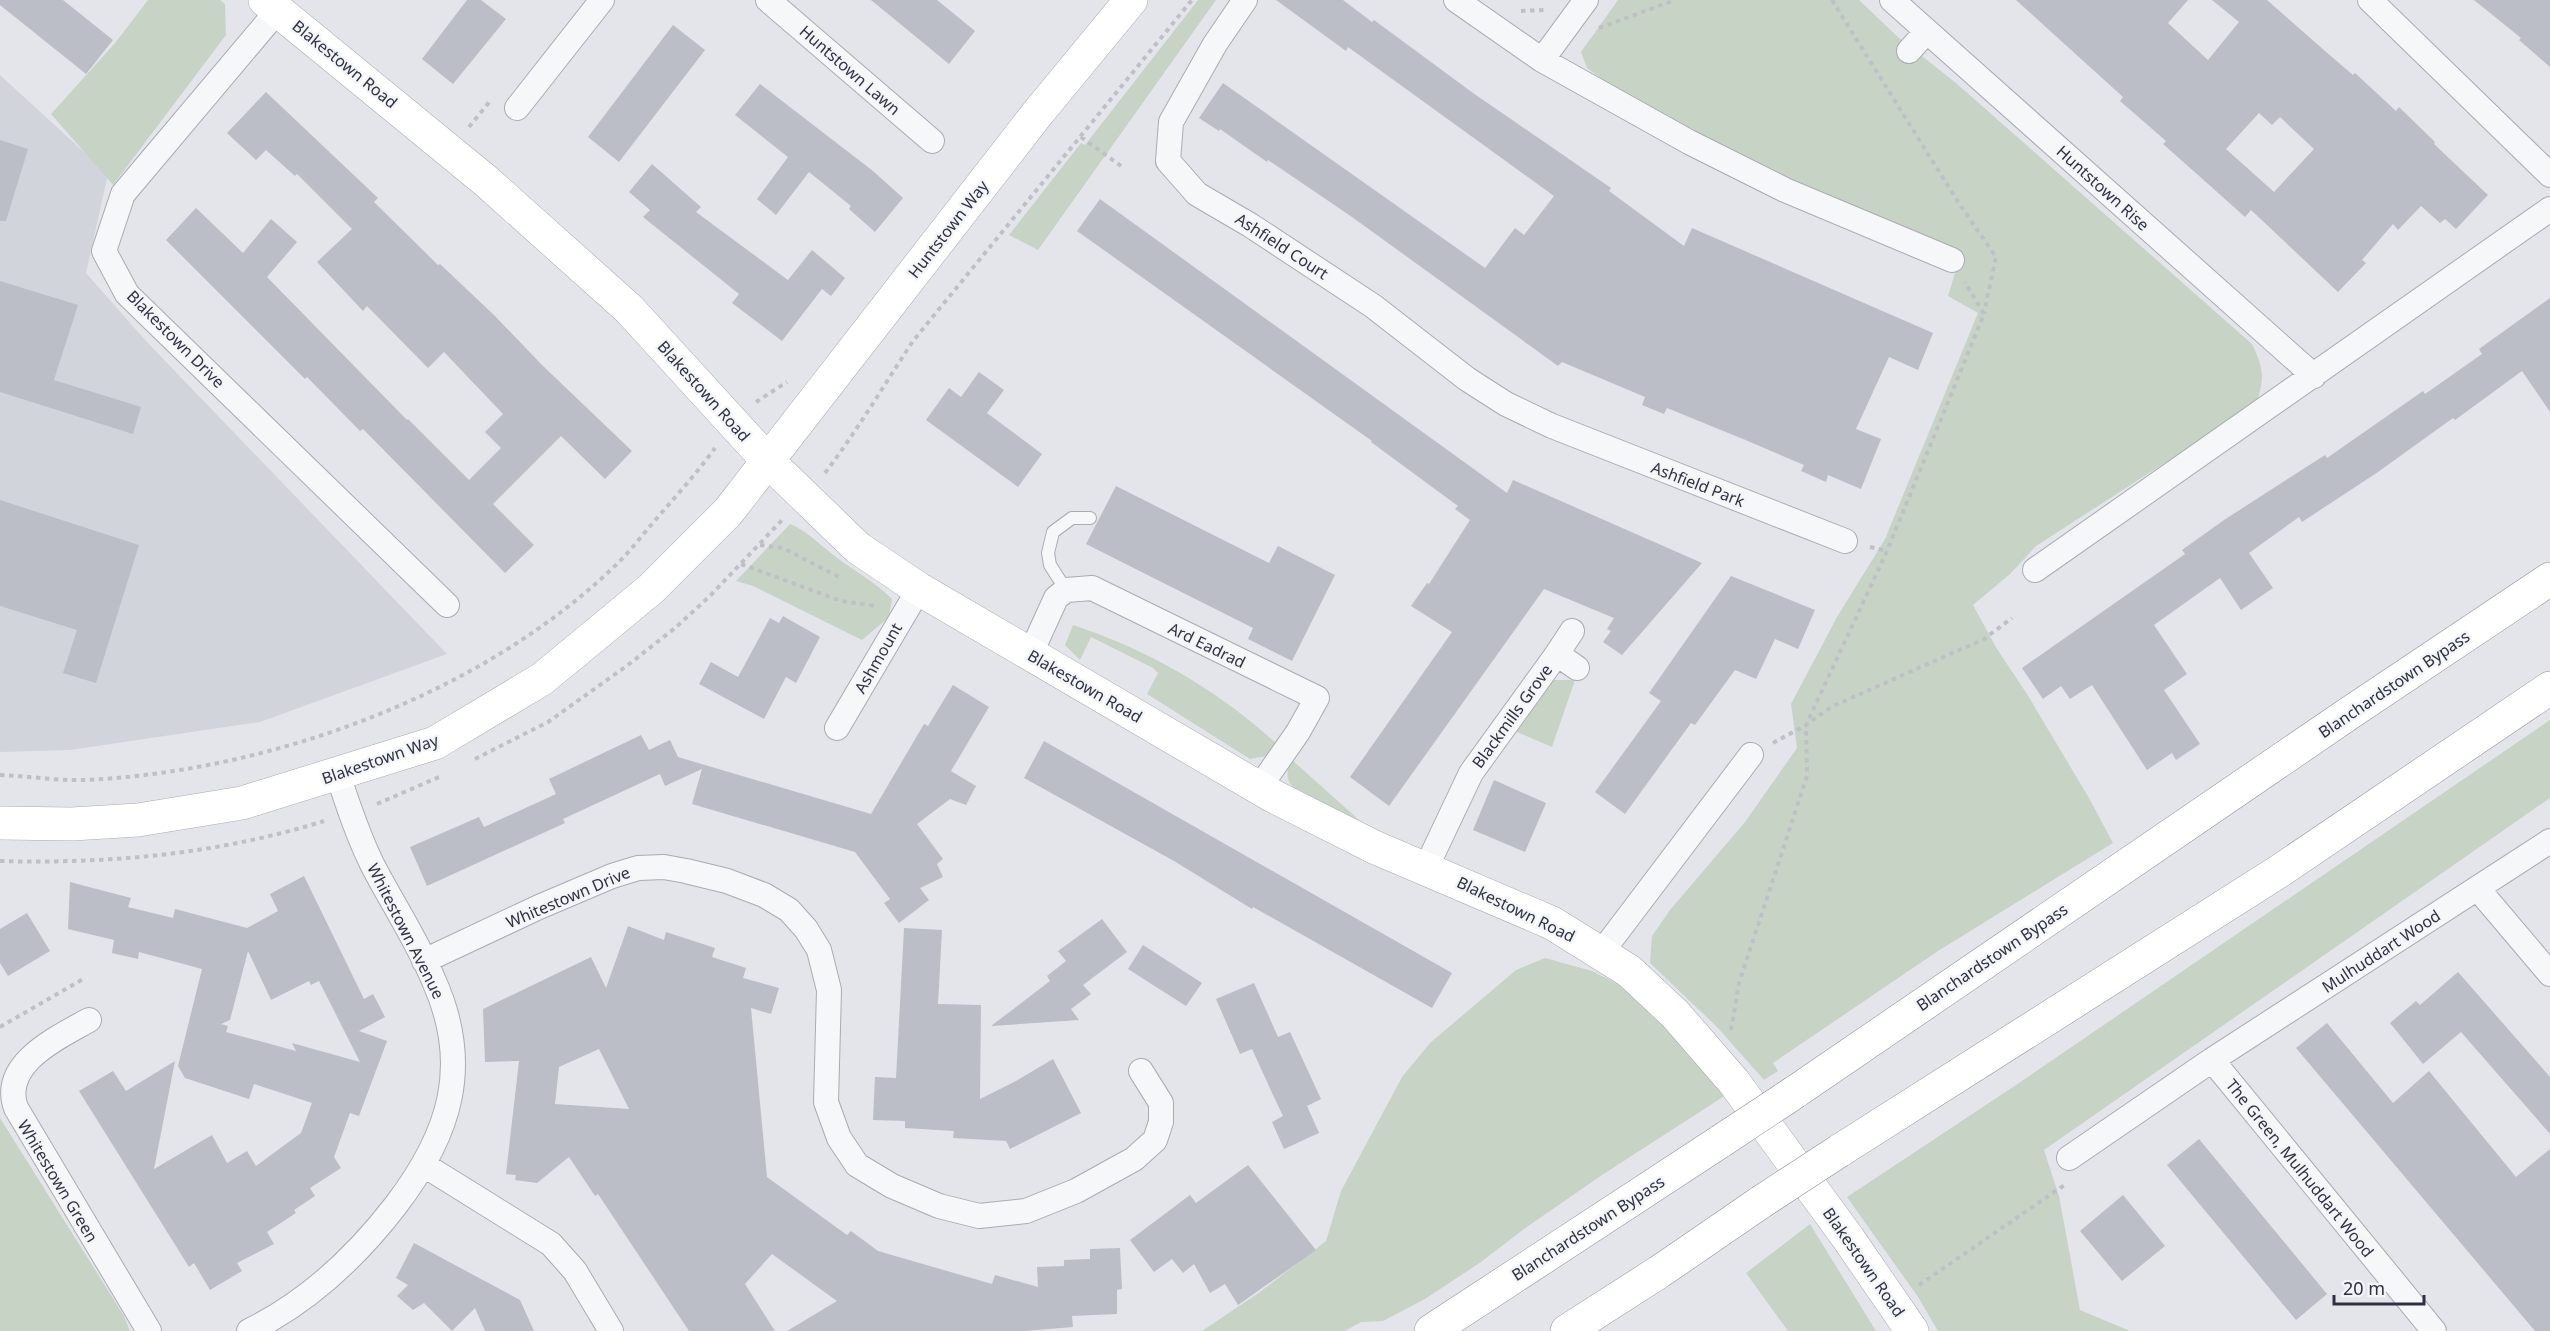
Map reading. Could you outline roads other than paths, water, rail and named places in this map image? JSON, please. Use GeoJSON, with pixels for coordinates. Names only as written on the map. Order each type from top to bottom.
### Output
{"type":"FeatureCollection","features":[{"type":"Feature","properties":{"kind":"main road","name":"Huntstown Way"},"geometry":{"type":"LineString","coordinates":[[768,461],[1037,114],[1131,0]]}},
{"type":"Feature","properties":{"kind":"main road","name":"Blakestown Road"},"geometry":{"type":"LineString","coordinates":[[271,5],[449,150],[629,309],[768,461],[858,548],[919,589],[1259,788],[1340,830],[1552,923],[1629,971],[1654,992],[1708,1050],[1747,1100],[1912,1331]]}},
{"type":"Feature","properties":{"kind":"main road","name":"Blakestown Way"},"geometry":{"type":"LineString","coordinates":[[0,823],[72,824],[172,816],[242,803],[338,775],[435,742],[542,679],[651,589],[728,512],[768,461]]}},
{"type":"Feature","properties":{"kind":"main road","name":"Blanchardstown Bypass"},"geometry":{"type":"LineString","coordinates":[[1431,1331],[1795,1092],[2331,725],[2550,579]]}},
{"type":"Feature","properties":{"kind":"main road"},"geometry":{"type":"LineString","coordinates":[[1567,1331],[1839,1151],[2278,872],[2550,688]]}},
{"type":"Feature","properties":{"kind":"street"},"geometry":{"type":"LineString","coordinates":[[517,108],[602,0]]}},
{"type":"Feature","properties":{"kind":"street","name":"Huntstown Lawn"},"geometry":{"type":"LineString","coordinates":[[768,0],[932,141]]}},
{"type":"Feature","properties":{"kind":"street","name":"Ashfield Court"},"geometry":{"type":"LineString","coordinates":[[1245,0],[1215,44],[1171,122],[1168,161],[1197,194],[1250,225],[1373,306],[1467,379],[1506,405],[1551,426]]}},
{"type":"Feature","properties":{"kind":"street"},"geometry":{"type":"LineString","coordinates":[[1456,0],[1542,60],[1689,142],[1785,190],[1952,260]]}},
{"type":"Feature","properties":{"kind":"street"},"geometry":{"type":"LineString","coordinates":[[1542,60],[1586,0]]}},
{"type":"Feature","properties":{"kind":"street","name":"Huntstown Rise"},"geometry":{"type":"LineString","coordinates":[[1892,0],[2314,376]]}},
{"type":"Feature","properties":{"kind":"street"},"geometry":{"type":"LineString","coordinates":[[2370,0],[2550,175]]}},
{"type":"Feature","properties":{"kind":"street","name":"Blakestown Drive"},"geometry":{"type":"LineString","coordinates":[[271,5],[123,194],[104,251],[128,294],[447,605]]}},
{"type":"Feature","properties":{"kind":"street"},"geometry":{"type":"LineString","coordinates":[[1909,51],[1927,31]]}},
{"type":"Feature","properties":{"kind":"street"},"geometry":{"type":"LineString","coordinates":[[2035,570],[2550,209]]}},
{"type":"Feature","properties":{"kind":"street","name":"Ashfield Park"},"geometry":{"type":"LineString","coordinates":[[1551,426],[1845,541]]}},
{"type":"Feature","properties":{"kind":"street","name":"Ard Eadrad"},"geometry":{"type":"LineString","coordinates":[[1066,590],[1092,588],[1317,698],[1298,732],[1259,788]]}},
{"type":"Feature","properties":{"kind":"street","name":"Ashmount"},"geometry":{"type":"LineString","coordinates":[[837,728],[919,589]]}},
{"type":"Feature","properties":{"kind":"street"},"geometry":{"type":"LineString","coordinates":[[1030,655],[1056,598],[1066,590]]}},
{"type":"Feature","properties":{"kind":"street","name":"Blackmills Grove"},"geometry":{"type":"LineString","coordinates":[[1426,868],[1471,773],[1572,631]]}},
{"type":"Feature","properties":{"kind":"street"},"geometry":{"type":"LineString","coordinates":[[1557,654],[1577,668]]}},
{"type":"Feature","properties":{"kind":"street"},"geometry":{"type":"LineString","coordinates":[[1601,953],[1751,755]]}},
{"type":"Feature","properties":{"kind":"street","name":"Whitestown Avenue"},"geometry":{"type":"LineString","coordinates":[[249,1331],[285,1311],[313,1291],[346,1262],[382,1222],[424,1165],[448,1110],[453,1065],[444,1006],[424,961],[371,862],[338,775]]}},
{"type":"Feature","properties":{"kind":"street","name":"Mulhuddart Wood"},"geometry":{"type":"LineString","coordinates":[[2069,1158],[2212,1060],[2550,841]]}},
{"type":"Feature","properties":{"kind":"street","name":"Whitestown Drive"},"geometry":{"type":"LineString","coordinates":[[424,961],[539,907],[612,876],[638,868],[664,867],[686,871],[727,881],[764,895],[789,910],[806,929],[819,950],[829,990],[826,1102],[839,1138],[857,1165],[892,1186],[939,1206],[979,1216],[1026,1210],[1076,1191],[1134,1159],[1155,1140],[1161,1122],[1161,1103],[1141,1071]]}},
{"type":"Feature","properties":{"kind":"street"},"geometry":{"type":"LineString","coordinates":[[2478,889],[2550,974]]}},
{"type":"Feature","properties":{"kind":"street","name":"Whitestown Green"},"geometry":{"type":"LineString","coordinates":[[89,1020],[28,1060],[18,1071],[12,1084],[11,1096],[72,1205],[149,1331]]}},
{"type":"Feature","properties":{"kind":"street","name":"The Green, Mulhuddart Wood"},"geometry":{"type":"LineString","coordinates":[[2212,1060],[2434,1331]]}},
{"type":"Feature","properties":{"kind":"street"},"geometry":{"type":"LineString","coordinates":[[424,1165],[551,1244],[575,1271],[611,1331]]}},
{"type":"Feature","properties":{"kind":"lane"},"geometry":{"type":"LineString","coordinates":[[1066,590],[1049,559],[1048,553],[1053,532],[1072,518],[1090,518]]}}]}
